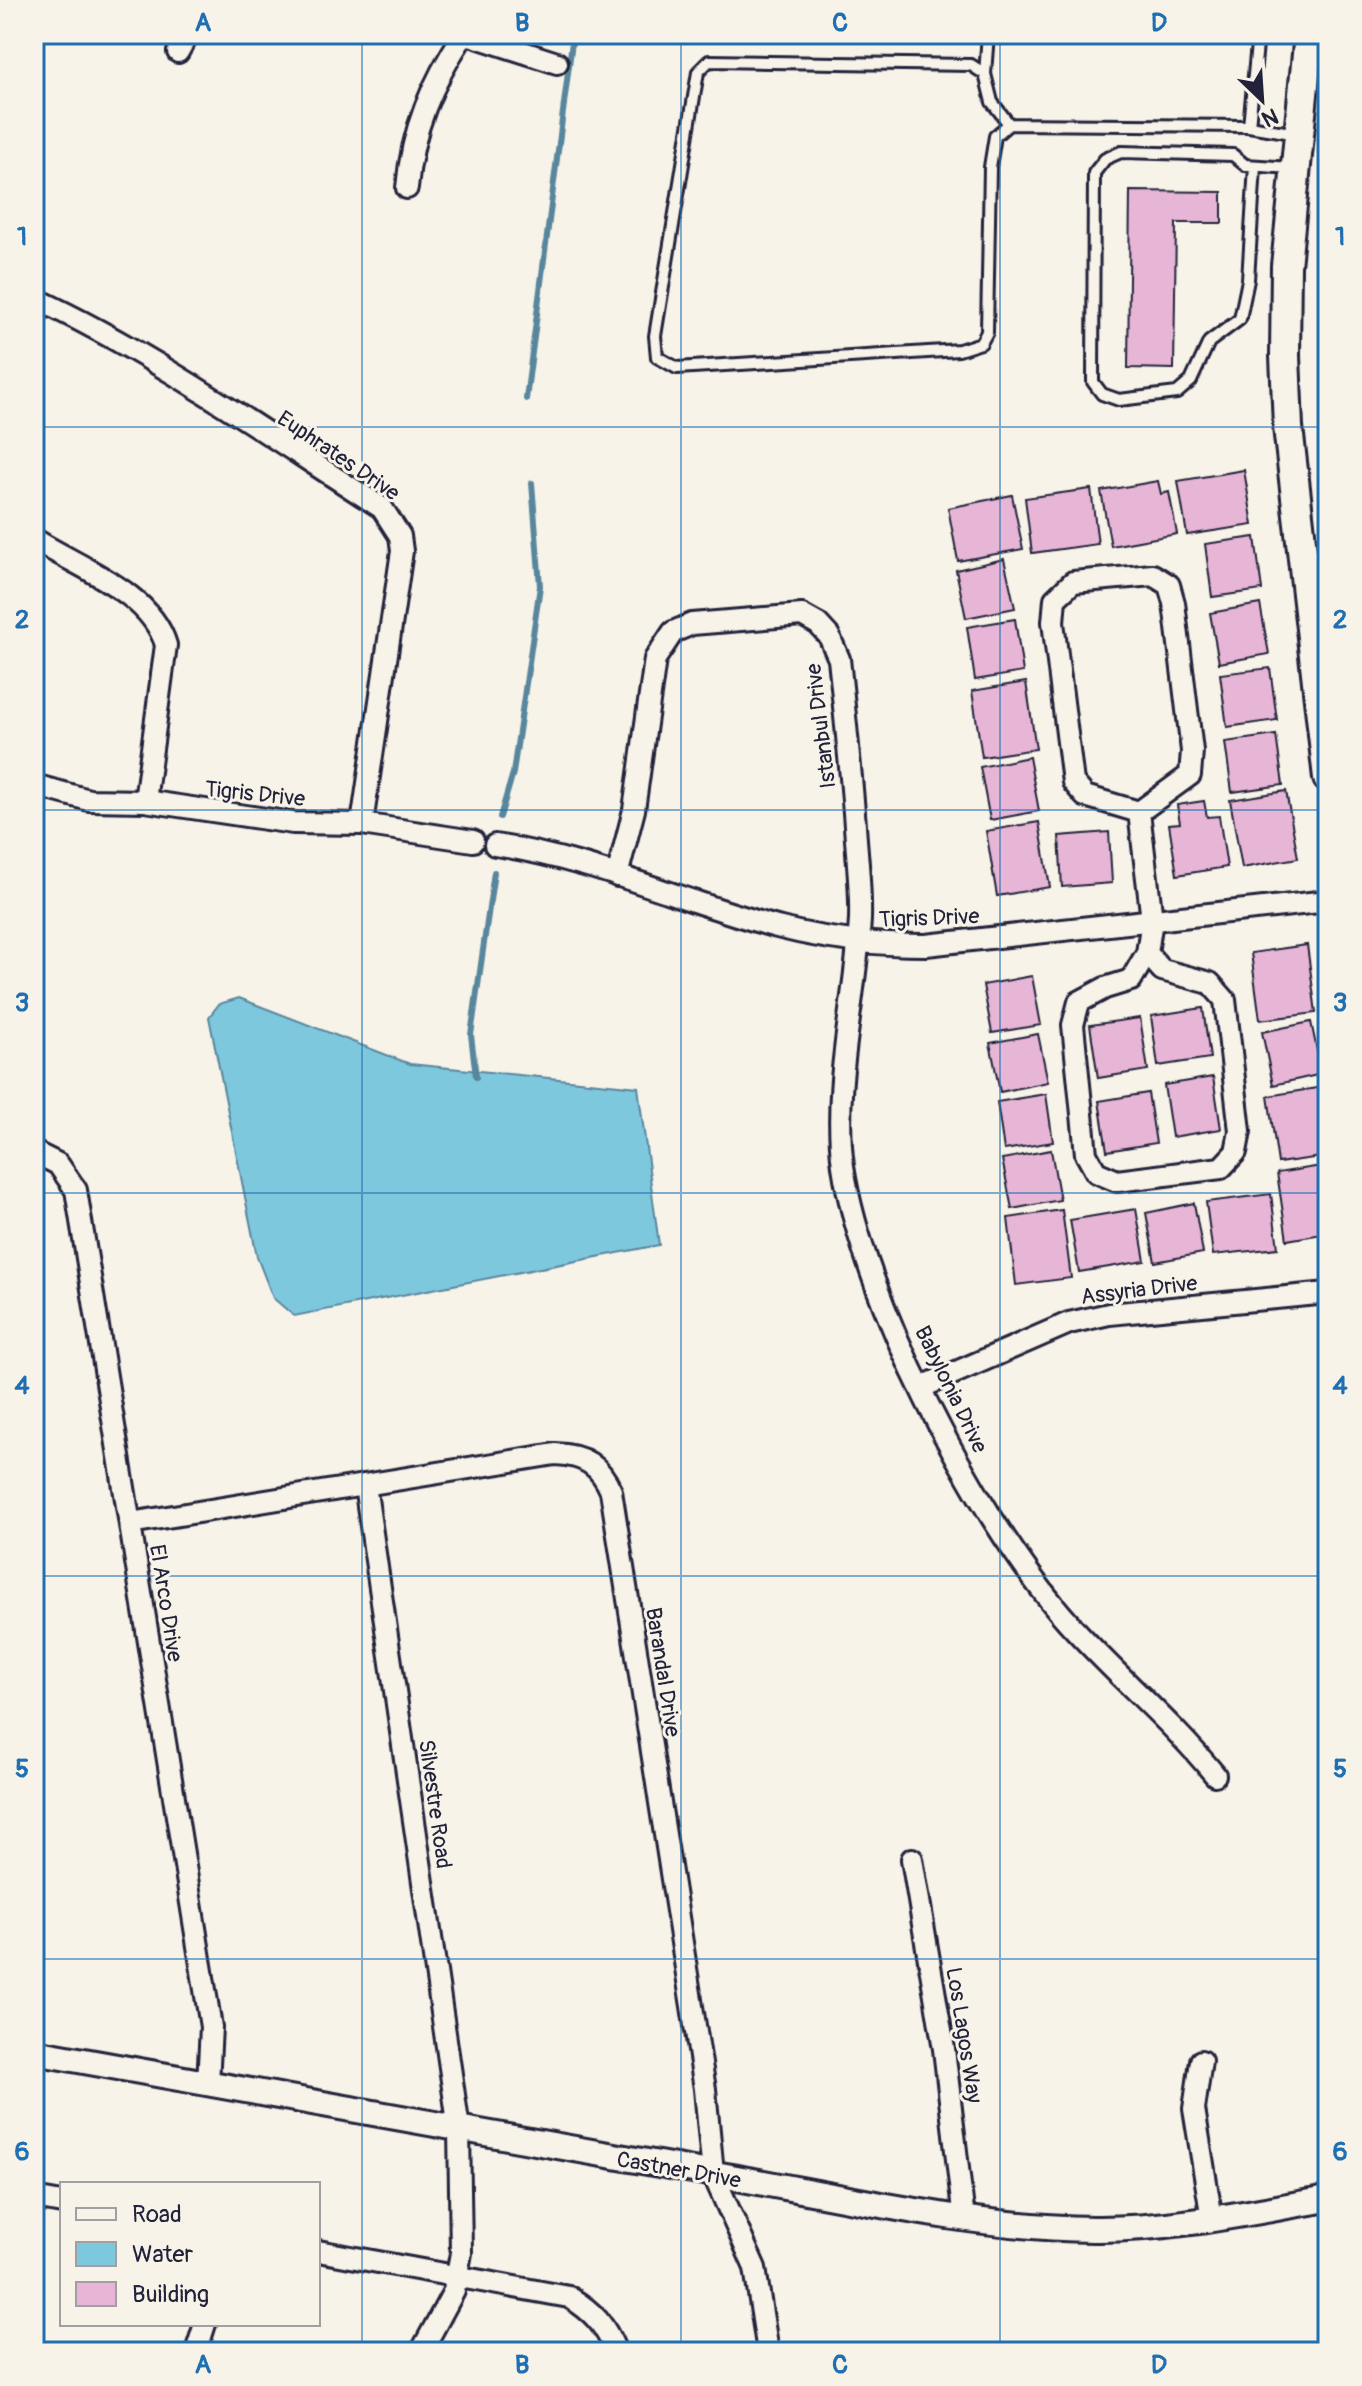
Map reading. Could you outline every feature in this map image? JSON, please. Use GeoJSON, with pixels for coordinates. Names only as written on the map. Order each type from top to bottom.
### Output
{"type":"FeatureCollection","features":[{"type":"Feature","properties":{"kind":"main road"},"geometry":{"type":"LineString","coordinates":[[1309,34],[1286,266],[1288,427],[1328,778]]}},
{"type":"Feature","properties":{"kind":"street"},"geometry":{"type":"LineString","coordinates":[[407,188],[415,133],[427,98],[465,34],[557,63]]}},
{"type":"Feature","properties":{"kind":"street","name":"Euphrates Drive"},"geometry":{"type":"LineString","coordinates":[[34,298],[70,315],[232,412],[382,508],[393,520],[402,551],[362,824]]}},
{"type":"Feature","properties":{"kind":"street"},"geometry":{"type":"LineString","coordinates":[[34,539],[139,605],[161,630],[166,645],[145,801]]}},
{"type":"Feature","properties":{"kind":"street"},"geometry":{"type":"LineString","coordinates":[[1153,575],[1169,585],[1174,603],[1192,751],[1190,775],[1139,812],[1085,796],[1073,782],[1053,622],[1055,599],[1073,582],[1153,575]]}},
{"type":"Feature","properties":{"kind":"street","name":"Istanbul Drive"},"geometry":{"type":"LineString","coordinates":[[617,876],[634,810],[655,659],[673,632],[692,624],[802,615],[818,624],[829,636],[839,659],[860,881],[858,941]]}},
{"type":"Feature","properties":{"kind":"street","name":"Tigris Drive"},"geometry":{"type":"LineString","coordinates":[[34,785],[89,800],[145,801],[293,823],[362,824],[473,841]]}},
{"type":"Feature","properties":{"kind":"street"},"geometry":{"type":"LineString","coordinates":[[1139,812],[1152,920],[1147,953],[1131,980],[1105,988],[1079,1002],[1073,1025],[1086,1154],[1096,1172],[1117,1181],[1221,1168],[1236,1152],[1240,1131],[1225,1000],[1210,983],[1162,970],[1147,953]]}},
{"type":"Feature","properties":{"kind":"street","name":"Tigris Drive"},"geometry":{"type":"LineString","coordinates":[[495,845],[550,853],[783,928],[858,941],[926,945],[1328,901]]}},
{"type":"Feature","properties":{"kind":"street","name":"Babylonia Drive"},"geometry":{"type":"LineString","coordinates":[[858,941],[841,1111],[843,1166],[865,1253],[922,1387],[971,1483],[1016,1555],[1062,1615],[1193,1747],[1215,1775]]}},
{"type":"Feature","properties":{"kind":"street","name":"El Arco Drive"},"geometry":{"type":"LineString","coordinates":[[34,1152],[58,1164],[76,1190],[211,2027],[208,2083]]}},
{"type":"Feature","properties":{"kind":"street","name":"Assyria Drive"},"geometry":{"type":"LineString","coordinates":[[922,1387],[1069,1323],[1109,1314],[1328,1293]]}},
{"type":"Feature","properties":{"kind":"street","name":"Barandal Drive"},"geometry":{"type":"LineString","coordinates":[[130,1523],[555,1454],[586,1460],[605,1477],[611,1491],[700,2057],[713,2174],[755,2268],[768,2352]]}},
{"type":"Feature","properties":{"kind":"street","name":"Silvestre Road"},"geometry":{"type":"LineString","coordinates":[[365,1485],[459,2129],[461,2253],[454,2291],[421,2352]]}},
{"type":"Feature","properties":{"kind":"street","name":"Los Lagos Way"},"geometry":{"type":"LineString","coordinates":[[912,1859],[954,2120],[964,2219]]}},
{"type":"Feature","properties":{"kind":"street","name":"Castner Drive"},"geometry":{"type":"LineString","coordinates":[[34,2052],[964,2219],[1030,2227],[1096,2229],[1212,2219],[1328,2199]]}},
{"type":"Feature","properties":{"kind":"street"},"geometry":{"type":"LineString","coordinates":[[1201,2061],[1194,2109],[1212,2219]]}},
{"type":"Feature","properties":{"kind":"street"},"geometry":{"type":"LineString","coordinates":[[34,2198],[60,2203]]}},
{"type":"Feature","properties":{"kind":"street"},"geometry":{"type":"LineString","coordinates":[[320,2251],[457,2274],[569,2297],[591,2310],[607,2330],[616,2352]]}},
{"type":"Feature","properties":{"kind":"street"},"geometry":{"type":"LineString","coordinates":[[196,2352],[204,2326]]}},
{"type":"Feature","properties":{"kind":"lane"},"geometry":{"type":"LineString","coordinates":[[988,34],[985,74],[992,102],[1009,124]]}},
{"type":"Feature","properties":{"kind":"lane"},"geometry":{"type":"LineString","coordinates":[[1249,126],[1258,34]]}},
{"type":"Feature","properties":{"kind":"lane"},"geometry":{"type":"LineString","coordinates":[[985,74],[971,65],[709,61],[698,72],[655,336],[657,357],[677,368],[959,350],[981,343],[987,332],[990,167],[995,136],[1009,124],[1249,126],[1297,134]]}},
{"type":"Feature","properties":{"kind":"lane"},"geometry":{"type":"LineString","coordinates":[[1255,166],[1248,280],[1240,319],[1209,342],[1191,381],[1177,393],[1119,400],[1102,394],[1093,382],[1094,173],[1105,159],[1121,152],[1233,155],[1245,165],[1294,168]]}},
{"type":"Feature","properties":{"kind":"water"},"geometry":{"type":"Polygon","coordinates":[[[239,998],[410,1064],[638,1087],[659,1245],[294,1316],[273,1298],[257,1257],[209,1017],[219,1004],[239,998]]]}},
{"type":"Feature","properties":{"kind":"building"},"geometry":{"type":"Polygon","coordinates":[[[1130,191],[1222,192],[1222,223],[1176,223],[1174,369],[1128,368],[1130,191]]]}},
{"type":"Feature","properties":{"kind":"building"},"geometry":{"type":"Polygon","coordinates":[[[1244,470],[1253,525],[1187,535],[1178,481],[1244,470]]]}},
{"type":"Feature","properties":{"kind":"building"},"geometry":{"type":"Polygon","coordinates":[[[1158,481],[1161,494],[1169,492],[1177,534],[1111,546],[1101,491],[1158,481]]]}},
{"type":"Feature","properties":{"kind":"building"},"geometry":{"type":"Polygon","coordinates":[[[1091,489],[1098,544],[1032,553],[1025,498],[1091,489]]]}},
{"type":"Feature","properties":{"kind":"building"},"geometry":{"type":"Polygon","coordinates":[[[1012,495],[1023,549],[958,561],[948,508],[1012,495]]]}},
{"type":"Feature","properties":{"kind":"building"},"geometry":{"type":"Polygon","coordinates":[[[1255,537],[1262,590],[1212,597],[1205,544],[1255,537]]]}},
{"type":"Feature","properties":{"kind":"building"},"geometry":{"type":"Polygon","coordinates":[[[1004,559],[1015,608],[966,618],[956,570],[1004,559]]]}},
{"type":"Feature","properties":{"kind":"building"},"geometry":{"type":"Polygon","coordinates":[[[1260,604],[1269,654],[1219,663],[1210,613],[1260,604]]]}},
{"type":"Feature","properties":{"kind":"building"},"geometry":{"type":"Polygon","coordinates":[[[1015,619],[1023,672],[975,680],[967,627],[1015,619]]]}},
{"type":"Feature","properties":{"kind":"building"},"geometry":{"type":"Polygon","coordinates":[[[1270,668],[1277,720],[1227,727],[1220,674],[1270,668]]]}},
{"type":"Feature","properties":{"kind":"building"},"geometry":{"type":"Polygon","coordinates":[[[1026,682],[1036,749],[982,757],[972,691],[1026,682]]]}},
{"type":"Feature","properties":{"kind":"building"},"geometry":{"type":"Polygon","coordinates":[[[1276,735],[1283,785],[1232,792],[1225,742],[1276,735]]]}},
{"type":"Feature","properties":{"kind":"building"},"geometry":{"type":"Polygon","coordinates":[[[1029,757],[1039,811],[990,820],[980,767],[1029,757]]]}},
{"type":"Feature","properties":{"kind":"building"},"geometry":{"type":"Polygon","coordinates":[[[1286,791],[1298,858],[1242,868],[1230,800],[1286,791]]]}},
{"type":"Feature","properties":{"kind":"building"},"geometry":{"type":"Polygon","coordinates":[[[1204,801],[1207,817],[1219,816],[1227,867],[1177,875],[1169,824],[1180,823],[1177,805],[1204,801]]]}},
{"type":"Feature","properties":{"kind":"building"},"geometry":{"type":"Polygon","coordinates":[[[1039,822],[1050,887],[997,896],[986,831],[1039,822]]]}},
{"type":"Feature","properties":{"kind":"building"},"geometry":{"type":"Polygon","coordinates":[[[1109,832],[1112,883],[1062,887],[1059,836],[1109,832]]]}},
{"type":"Feature","properties":{"kind":"building"},"geometry":{"type":"Polygon","coordinates":[[[1307,945],[1316,1013],[1260,1020],[1251,953],[1307,945]]]}},
{"type":"Feature","properties":{"kind":"building"},"geometry":{"type":"Polygon","coordinates":[[[1032,976],[1041,1025],[992,1033],[983,985],[1032,976]]]}},
{"type":"Feature","properties":{"kind":"building"},"geometry":{"type":"Polygon","coordinates":[[[1203,1008],[1210,1058],[1158,1066],[1151,1016],[1203,1008]]]}},
{"type":"Feature","properties":{"kind":"building"},"geometry":{"type":"Polygon","coordinates":[[[1140,1018],[1148,1070],[1098,1078],[1090,1025],[1140,1018]]]}},
{"type":"Feature","properties":{"kind":"building"},"geometry":{"type":"Polygon","coordinates":[[[1311,1022],[1322,1074],[1273,1085],[1262,1032],[1311,1022]]]}},
{"type":"Feature","properties":{"kind":"building"},"geometry":{"type":"Polygon","coordinates":[[[1038,1034],[1048,1082],[1000,1092],[990,1043],[1038,1034]]]}},
{"type":"Feature","properties":{"kind":"building"},"geometry":{"type":"Polygon","coordinates":[[[1213,1077],[1221,1129],[1172,1137],[1164,1085],[1213,1077]]]}},
{"type":"Feature","properties":{"kind":"building"},"geometry":{"type":"Polygon","coordinates":[[[1323,1087],[1328,1156],[1278,1163],[1268,1096],[1323,1087]]]}},
{"type":"Feature","properties":{"kind":"building"},"geometry":{"type":"Polygon","coordinates":[[[1148,1093],[1156,1143],[1107,1151],[1099,1101],[1148,1093]]]}},
{"type":"Feature","properties":{"kind":"building"},"geometry":{"type":"Polygon","coordinates":[[[1046,1094],[1053,1142],[1004,1150],[997,1102],[1046,1094]]]}},
{"type":"Feature","properties":{"kind":"building"},"geometry":{"type":"Polygon","coordinates":[[[1051,1150],[1060,1200],[1012,1209],[1002,1159],[1051,1150]]]}},
{"type":"Feature","properties":{"kind":"building"},"geometry":{"type":"Polygon","coordinates":[[[1328,1165],[1328,1233],[1287,1240],[1277,1173],[1328,1165]]]}},
{"type":"Feature","properties":{"kind":"building"},"geometry":{"type":"Polygon","coordinates":[[[1271,1194],[1278,1248],[1213,1255],[1206,1202],[1271,1194]]]}},
{"type":"Feature","properties":{"kind":"building"},"geometry":{"type":"Polygon","coordinates":[[[1194,1203],[1203,1253],[1155,1262],[1146,1213],[1194,1203]]]}},
{"type":"Feature","properties":{"kind":"building"},"geometry":{"type":"Polygon","coordinates":[[[1136,1209],[1145,1261],[1079,1272],[1070,1220],[1136,1209]]]}},
{"type":"Feature","properties":{"kind":"building"},"geometry":{"type":"Polygon","coordinates":[[[1062,1210],[1071,1278],[1016,1285],[1008,1218],[1062,1210]]]}},
{"type":"Feature","properties":{"kind":"waterway"},"geometry":{"type":"LineString","coordinates":[[526,399],[573,34]]}},
{"type":"Feature","properties":{"kind":"waterway"},"geometry":{"type":"LineString","coordinates":[[500,817],[513,773],[540,586],[532,483]]}},
{"type":"Feature","properties":{"kind":"waterway"},"geometry":{"type":"LineString","coordinates":[[476,1077],[471,1035],[494,872]]}}]}
